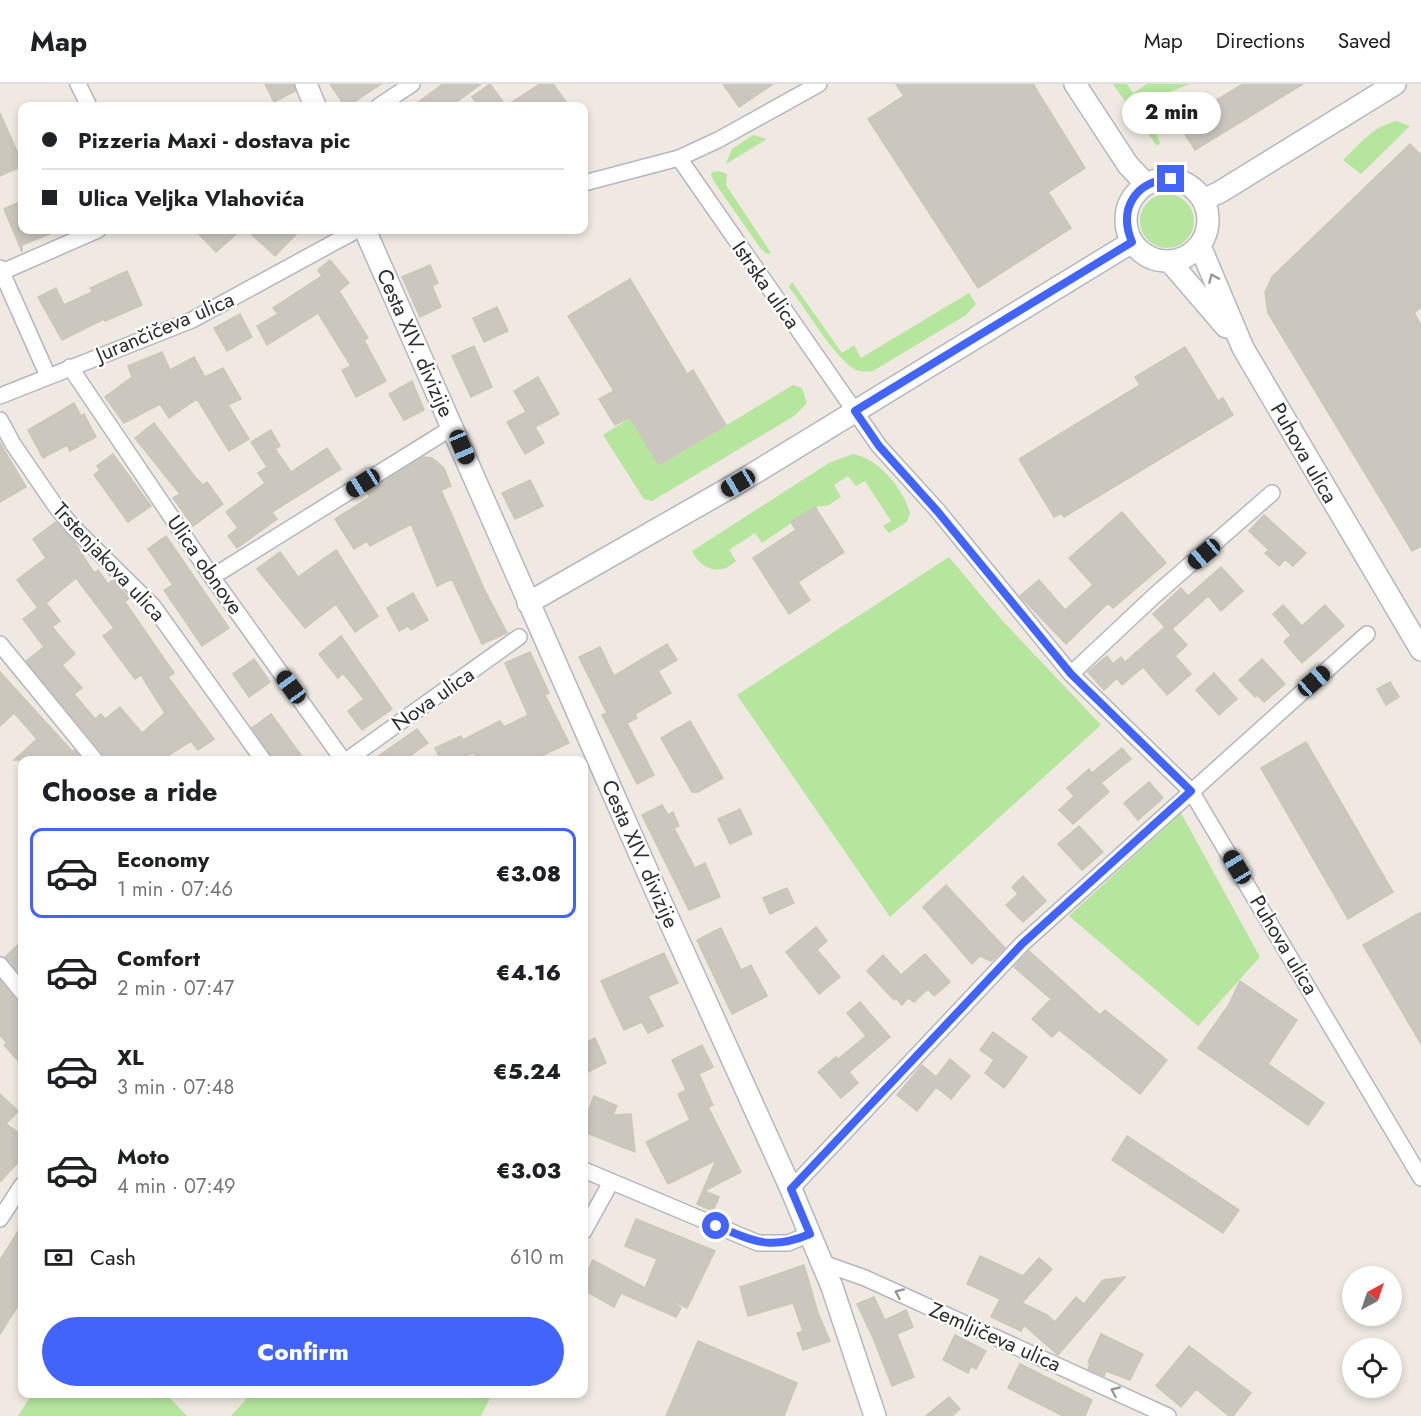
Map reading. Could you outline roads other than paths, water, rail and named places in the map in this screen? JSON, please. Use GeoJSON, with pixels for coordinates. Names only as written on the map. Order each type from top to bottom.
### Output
{"type":"FeatureCollection","features":[{"type":"Feature","properties":{"kind":"street"},"geometry":{"type":"LineString","coordinates":[[78,84],[87,102]]}},
{"type":"Feature","properties":{"kind":"street"},"geometry":{"type":"LineString","coordinates":[[306,84],[313,102]]}},
{"type":"Feature","properties":{"kind":"street"},"geometry":{"type":"LineString","coordinates":[[385,102],[412,84]]}},
{"type":"Feature","properties":{"kind":"street"},"geometry":{"type":"LineString","coordinates":[[588,182],[679,158],[718,140],[819,84]]}},
{"type":"Feature","properties":{"kind":"street"},"geometry":{"type":"LineString","coordinates":[[1075,84],[1128,165],[1146,184]]}},
{"type":"Feature","properties":{"kind":"street"},"geometry":{"type":"LineString","coordinates":[[1203,200],[1220,192],[1395,84]]}},
{"type":"Feature","properties":{"kind":"street","name":"Istrska ulica"},"geometry":{"type":"LineString","coordinates":[[679,158],[879,446],[938,512]]}},
{"type":"Feature","properties":{"kind":"street"},"geometry":{"type":"LineString","coordinates":[[1165,179],[1184,182],[1203,200],[1209,223],[1200,246],[1192,254],[1170,262],[1148,258],[1132,242],[1127,230],[1129,204],[1146,184],[1165,179]]}},
{"type":"Feature","properties":{"kind":"street"},"geometry":{"type":"LineString","coordinates":[[48,376],[1,270],[88,234]]}},
{"type":"Feature","properties":{"kind":"street","name":"Jurančičeva ulica"},"geometry":{"type":"LineString","coordinates":[[0,396],[192,320],[350,234]]}},
{"type":"Feature","properties":{"kind":"street","name":"Cesta XIV. divizije"},"geometry":{"type":"LineString","coordinates":[[367,234],[528,603],[791,1189],[863,1373],[875,1416]]}},
{"type":"Feature","properties":{"kind":"street"},"geometry":{"type":"LineString","coordinates":[[528,603],[599,565],[1132,242]]}},
{"type":"Feature","properties":{"kind":"street"},"geometry":{"type":"LineString","coordinates":[[1200,246],[1243,348]]}},
{"type":"Feature","properties":{"kind":"street"},"geometry":{"type":"LineString","coordinates":[[1170,262],[1243,348]]}},
{"type":"Feature","properties":{"kind":"street","name":"Puhova ulica"},"geometry":{"type":"LineString","coordinates":[[1243,348],[1421,650]]}},
{"type":"Feature","properties":{"kind":"street","name":"Ulica obnove"},"geometry":{"type":"LineString","coordinates":[[70,367],[212,577],[342,756]]}},
{"type":"Feature","properties":{"kind":"street","name":"Trstenjakova ulica"},"geometry":{"type":"LineString","coordinates":[[0,420],[13,444],[57,508],[74,528],[153,606],[260,756]]}},
{"type":"Feature","properties":{"kind":"street"},"geometry":{"type":"LineString","coordinates":[[212,577],[453,427]]}},
{"type":"Feature","properties":{"kind":"street"},"geometry":{"type":"LineString","coordinates":[[1071,674],[1154,596],[1272,493]]}},
{"type":"Feature","properties":{"kind":"street","name":"Puhova ulica"},"geometry":{"type":"LineString","coordinates":[[938,512],[1071,674],[1191,791],[1421,1178]]}},
{"type":"Feature","properties":{"kind":"street"},"geometry":{"type":"LineString","coordinates":[[791,1189],[1022,944],[1367,634]]}},
{"type":"Feature","properties":{"kind":"street","name":"Nova ulica"},"geometry":{"type":"LineString","coordinates":[[351,756],[519,637]]}},
{"type":"Feature","properties":{"kind":"street"},"geometry":{"type":"LineString","coordinates":[[0,644],[91,756]]}},
{"type":"Feature","properties":{"kind":"street"},"geometry":{"type":"LineString","coordinates":[[0,965],[18,987]]}},
{"type":"Feature","properties":{"kind":"street"},"geometry":{"type":"LineString","coordinates":[[588,1172],[758,1243],[788,1243],[810,1234]]}},
{"type":"Feature","properties":{"kind":"street"},"geometry":{"type":"LineString","coordinates":[[588,1223],[610,1182]]}},
{"type":"Feature","properties":{"kind":"street"},"geometry":{"type":"LineString","coordinates":[[0,1219],[18,1191]]}},
{"type":"Feature","properties":{"kind":"street","name":"Zemljičeva ulica"},"geometry":{"type":"LineString","coordinates":[[820,1262],[865,1278],[1168,1416]]}}]}
